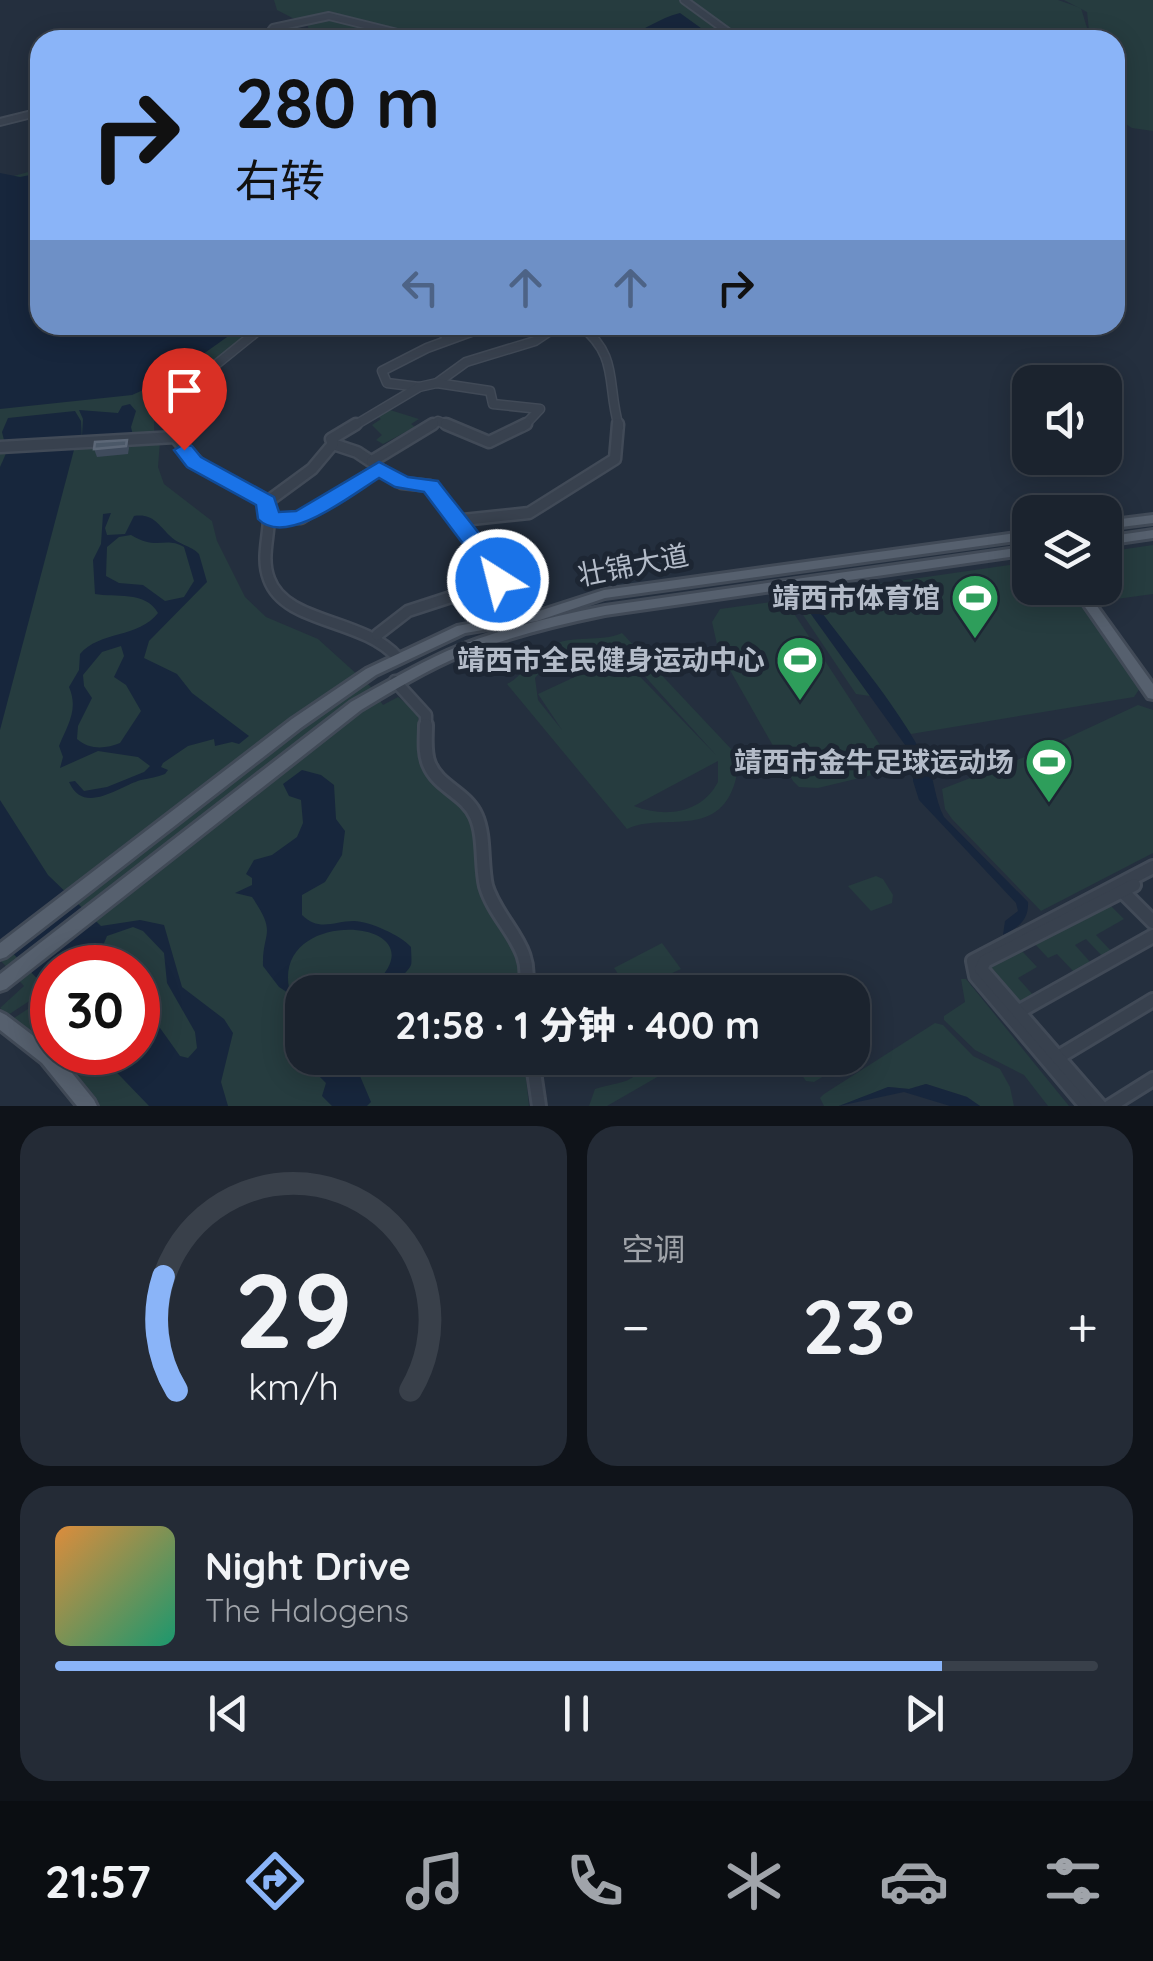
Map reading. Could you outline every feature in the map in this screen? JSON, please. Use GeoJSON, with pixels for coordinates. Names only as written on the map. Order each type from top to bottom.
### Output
{"type":"FeatureCollection","features":[{"type":"Feature","properties":{"kind":"main road"},"geometry":{"type":"LineString","coordinates":[[1122,524],[1153,519]]}},
{"type":"Feature","properties":{"kind":"main road"},"geometry":{"type":"LineString","coordinates":[[1122,538],[1153,534]]}},
{"type":"Feature","properties":{"kind":"main road","name":"壮锦大道"},"geometry":{"type":"LineString","coordinates":[[0,952],[339,692],[397,657],[462,629],[537,616],[604,594],[1012,538]]}},
{"type":"Feature","properties":{"kind":"main road","name":"壮锦大道"},"geometry":{"type":"LineString","coordinates":[[5,981],[342,716],[396,682],[465,648],[582,612],[1012,552]]}},
{"type":"Feature","properties":{"kind":"main road"},"geometry":{"type":"LineString","coordinates":[[1090,605],[1153,694]]}},
{"type":"Feature","properties":{"kind":"main road"},"geometry":{"type":"LineString","coordinates":[[1101,605],[1153,681]]}},
{"type":"Feature","properties":{"kind":"main road"},"geometry":{"type":"LineString","coordinates":[[0,1020],[48,1057],[88,1106]]}},
{"type":"Feature","properties":{"kind":"main road"},"geometry":{"type":"LineString","coordinates":[[0,1031],[42,1064],[79,1106]]}},
{"type":"Feature","properties":{"kind":"street"},"geometry":{"type":"LineString","coordinates":[[684,0],[724,30]]}},
{"type":"Feature","properties":{"kind":"street"},"geometry":{"type":"LineString","coordinates":[[272,30],[329,16],[386,30]]}},
{"type":"Feature","properties":{"kind":"street"},"geometry":{"type":"LineString","coordinates":[[0,122],[30,114]]}},
{"type":"Feature","properties":{"kind":"street"},"geometry":{"type":"LineString","coordinates":[[254,335],[188,388],[180,403],[175,437],[176,445],[194,462],[266,502]]}},
{"type":"Feature","properties":{"kind":"street"},"geometry":{"type":"LineString","coordinates":[[444,335],[450,339]]}},
{"type":"Feature","properties":{"kind":"street"},"geometry":{"type":"LineString","coordinates":[[269,519],[301,518],[438,421],[489,442],[524,426],[540,409],[496,405],[491,403],[490,391],[437,383],[419,387],[386,383],[382,371],[461,335]]}},
{"type":"Feature","properties":{"kind":"street"},"geometry":{"type":"LineString","coordinates":[[437,383],[466,362],[544,335]]}},
{"type":"Feature","properties":{"kind":"street"},"geometry":{"type":"LineString","coordinates":[[460,524],[472,518],[507,518],[533,511],[617,457],[620,430],[610,397],[612,375],[607,353],[593,335]]}},
{"type":"Feature","properties":{"kind":"street"},"geometry":{"type":"LineString","coordinates":[[377,635],[408,611],[497,582],[496,570],[479,554],[430,486],[402,483],[329,440],[393,406],[419,387]]}},
{"type":"Feature","properties":{"kind":"street"},"geometry":{"type":"LineString","coordinates":[[5,447],[175,437]]}},
{"type":"Feature","properties":{"kind":"street"},"geometry":{"type":"LineString","coordinates":[[266,502],[312,468],[333,444]]}},
{"type":"Feature","properties":{"kind":"street"},"geometry":{"type":"LineString","coordinates":[[266,502],[269,519],[263,552],[275,591],[298,608],[377,635],[397,657]]}},
{"type":"Feature","properties":{"kind":"street"},"geometry":{"type":"LineString","coordinates":[[396,682],[426,715],[424,750],[430,770],[476,816],[488,888],[528,960],[529,975]]}},
{"type":"Feature","properties":{"kind":"street"},"geometry":{"type":"LineString","coordinates":[[1086,1106],[976,976],[972,966],[978,957],[1153,871]]}},
{"type":"Feature","properties":{"kind":"street"},"geometry":{"type":"LineString","coordinates":[[1122,887],[1153,914]]}},
{"type":"Feature","properties":{"kind":"street"},"geometry":{"type":"LineString","coordinates":[[1122,887],[1153,922]]}},
{"type":"Feature","properties":{"kind":"street"},"geometry":{"type":"LineString","coordinates":[[1100,1106],[983,974],[982,964],[1122,887]]}},
{"type":"Feature","properties":{"kind":"street"},"geometry":{"type":"LineString","coordinates":[[1016,1013],[1153,936]]}},
{"type":"Feature","properties":{"kind":"street"},"geometry":{"type":"LineString","coordinates":[[1055,1058],[1153,1000]]}},
{"type":"Feature","properties":{"kind":"street"},"geometry":{"type":"LineString","coordinates":[[534,1075],[538,1106]]}},
{"type":"Feature","properties":{"kind":"street"},"geometry":{"type":"LineString","coordinates":[[1110,1106],[1153,1079]]}},
{"type":"Feature","properties":{"kind":"green space"},"geometry":{"type":"Polygon","coordinates":[[[274,0],[684,0],[698,9],[690,0],[1058,0],[1081,8],[1087,28],[309,30],[308,26],[277,10],[274,0]]]}},
{"type":"Feature","properties":{"kind":"green space"},"geometry":{"type":"Polygon","coordinates":[[[1064,0],[1153,0],[1153,131],[1125,123],[1125,30],[1089,30],[1087,12],[1064,0]]]}},
{"type":"Feature","properties":{"kind":"green space"},"geometry":{"type":"Polygon","coordinates":[[[30,172],[30,335],[255,335],[157,407],[162,409],[162,415],[154,417],[154,435],[160,441],[158,467],[164,484],[212,521],[217,541],[245,597],[266,617],[318,639],[370,686],[383,705],[398,697],[417,712],[422,766],[469,819],[480,887],[514,950],[518,975],[285,975],[285,1075],[526,1075],[529,1106],[97,1106],[73,1075],[160,1075],[160,945],[30,945],[30,1001],[8,1015],[0,1008],[24,986],[0,960],[0,175],[6,178],[30,172]]]}},
{"type":"Feature","properties":{"kind":"green space"},"geometry":{"type":"Polygon","coordinates":[[[390,410],[419,419],[411,424],[415,427],[383,444],[376,440],[382,435],[372,425],[381,419],[377,416],[390,410]]]}},
{"type":"Feature","properties":{"kind":"green space"},"geometry":{"type":"Polygon","coordinates":[[[1153,545],[1153,594],[1122,598],[1122,550],[1153,545]]]}},
{"type":"Feature","properties":{"kind":"green space","name":"靖西市体育馆"},"geometry":{"type":"Polygon","coordinates":[[[1012,565],[1012,605],[1084,605],[1140,688],[1134,697],[911,734],[808,594],[1012,565]]]}},
{"type":"Feature","properties":{"kind":"green space"},"geometry":{"type":"Polygon","coordinates":[[[798,596],[870,696],[856,694],[791,597],[798,596]]]}},
{"type":"Feature","properties":{"kind":"green space","name":"靖西市全民健身运动中心"},"geometry":{"type":"Polygon","coordinates":[[[779,601],[793,612],[886,754],[891,763],[889,771],[818,788],[799,787],[793,781],[718,649],[712,622],[720,609],[779,601]]]}},
{"type":"Feature","properties":{"kind":"green space"},"geometry":{"type":"Polygon","coordinates":[[[622,633],[749,768],[737,774],[730,795],[706,817],[627,829],[507,684],[549,646],[622,633]],[[592,647],[553,656],[535,678],[538,700],[562,730],[538,694],[620,656],[716,755],[632,662],[614,651],[592,647]],[[718,761],[634,806],[658,812],[692,807],[711,793],[718,782],[718,761]]]}},
{"type":"Feature","properties":{"kind":"green space","name":"靖西市金牛足球运动场"},"geometry":{"type":"Polygon","coordinates":[[[1138,705],[1153,710],[1153,853],[1041,911],[952,819],[945,809],[942,789],[1035,753],[1138,705]]]}},
{"type":"Feature","properties":{"kind":"green space"},"geometry":{"type":"Polygon","coordinates":[[[876,876],[883,879],[893,895],[892,903],[871,911],[848,886],[876,876]]]}},
{"type":"Feature","properties":{"kind":"green space"},"geometry":{"type":"Polygon","coordinates":[[[1109,904],[1124,919],[1096,935],[1112,952],[1103,957],[1086,939],[1075,945],[1091,963],[1074,972],[1057,954],[1048,958],[1035,944],[1109,904]]]}},
{"type":"Feature","properties":{"kind":"green space"},"geometry":{"type":"Polygon","coordinates":[[[662,943],[681,969],[668,975],[619,975],[614,968],[662,943]]]}},
{"type":"Feature","properties":{"kind":"green space"},"geometry":{"type":"Polygon","coordinates":[[[1021,950],[1037,967],[1018,978],[1034,996],[1018,1004],[988,969],[1021,950]]]}},
{"type":"Feature","properties":{"kind":"green space"},"geometry":{"type":"Polygon","coordinates":[[[961,979],[966,979],[1069,1106],[1048,1106],[1024,1075],[975,1050],[944,1020],[944,1016],[965,1002],[961,979]]]}},
{"type":"Feature","properties":{"kind":"green space"},"geometry":{"type":"Polygon","coordinates":[[[30,1008],[30,1033],[14,1018],[30,1008]]]}},
{"type":"Feature","properties":{"kind":"green space"},"geometry":{"type":"Polygon","coordinates":[[[935,1023],[943,1025],[973,1056],[1000,1069],[1014,1106],[980,1106],[967,1097],[926,1084],[909,1089],[889,1087],[839,1106],[824,1106],[820,1098],[824,1094],[854,1075],[870,1075],[870,1065],[935,1023]]]}},
{"type":"Feature","properties":{"kind":"green space"},"geometry":{"type":"Polygon","coordinates":[[[661,1075],[607,1106],[589,1106],[595,1089],[632,1078],[661,1075]]]}},
{"type":"Feature","properties":{"kind":"green space"},"geometry":{"type":"Polygon","coordinates":[[[802,1075],[825,1075],[814,1082],[806,1081],[802,1075]]]}},
{"type":"Feature","properties":{"kind":"water"},"geometry":{"type":"Polygon","coordinates":[[[680,13],[704,30],[642,30],[680,13]]]}},
{"type":"Feature","properties":{"kind":"water"},"geometry":{"type":"Polygon","coordinates":[[[0,173],[30,175],[30,335],[230,335],[168,379],[132,395],[0,409],[0,173]]]}},
{"type":"Feature","properties":{"kind":"water"},"geometry":{"type":"Polygon","coordinates":[[[130,404],[136,411],[131,427],[133,436],[85,440],[82,436],[79,410],[118,413],[122,406],[130,404]]]}},
{"type":"Feature","properties":{"kind":"water"},"geometry":{"type":"Polygon","coordinates":[[[75,411],[81,421],[82,441],[4,440],[2,432],[8,418],[75,411]]]}},
{"type":"Feature","properties":{"kind":"water"},"geometry":{"type":"Polygon","coordinates":[[[75,446],[0,730],[0,467],[8,449],[75,446]]]}},
{"type":"Feature","properties":{"kind":"water"},"geometry":{"type":"Polygon","coordinates":[[[111,513],[105,528],[107,535],[125,534],[134,516],[146,516],[199,554],[207,582],[149,641],[144,658],[177,674],[192,693],[249,736],[239,744],[215,746],[214,739],[188,746],[163,763],[161,767],[168,770],[165,774],[93,798],[75,792],[69,782],[75,781],[84,791],[107,787],[150,766],[138,757],[98,751],[60,768],[63,757],[59,746],[72,711],[69,687],[79,670],[80,654],[98,641],[140,627],[158,613],[138,598],[95,594],[93,560],[101,544],[103,514],[111,513]],[[131,535],[119,537],[107,547],[106,576],[119,583],[143,585],[165,601],[184,597],[194,581],[184,547],[148,542],[131,535]],[[121,646],[102,652],[83,675],[84,686],[92,698],[78,726],[77,739],[92,747],[120,743],[141,711],[126,685],[114,677],[124,656],[121,646]]]}},
{"type":"Feature","properties":{"kind":"water"},"geometry":{"type":"Polygon","coordinates":[[[808,594],[913,737],[928,766],[944,817],[1028,902],[1022,923],[1003,935],[1005,921],[1018,911],[1016,903],[919,800],[913,781],[913,756],[798,596],[808,594]]]}},
{"type":"Feature","properties":{"kind":"water"},"geometry":{"type":"Polygon","coordinates":[[[302,770],[321,775],[334,785],[336,819],[345,831],[342,855],[325,882],[302,895],[302,915],[314,923],[354,921],[393,934],[411,947],[411,965],[402,975],[381,975],[388,968],[391,949],[378,936],[356,930],[331,932],[307,941],[292,960],[290,975],[285,975],[285,991],[263,966],[265,919],[252,897],[235,893],[252,885],[252,878],[246,874],[254,860],[272,855],[297,837],[303,823],[301,800],[289,796],[283,784],[302,770]]]}},
{"type":"Feature","properties":{"kind":"water"},"geometry":{"type":"Polygon","coordinates":[[[0,800],[48,875],[101,926],[140,920],[164,925],[182,987],[224,1019],[233,1033],[221,1082],[228,1106],[149,1106],[119,1075],[160,1075],[160,1028],[180,1056],[188,1058],[197,1048],[195,1032],[167,983],[164,953],[143,931],[133,927],[107,936],[103,945],[30,945],[30,971],[0,940],[0,800]]]}},
{"type":"Feature","properties":{"kind":"water"},"geometry":{"type":"Polygon","coordinates":[[[361,1075],[371,1102],[367,1106],[332,1106],[322,1096],[326,1083],[319,1076],[361,1075]]]}},
{"type":"Feature","properties":{"kind":"water"},"geometry":{"type":"Polygon","coordinates":[[[926,1084],[967,1097],[980,1106],[950,1106],[904,1092],[839,1106],[888,1087],[909,1089],[926,1084]]]}},
{"type":"Feature","properties":{"kind":"building"},"geometry":{"type":"Polygon","coordinates":[[[127,440],[126,446],[94,449],[95,442],[127,440]]]}},
{"type":"Feature","properties":{"kind":"place","name":"靖西市体育馆"},"geometry":{"type":"Point","coordinates":[975,640]}},
{"type":"Feature","properties":{"kind":"place","name":"靖西市全民健身运动中心"},"geometry":{"type":"Point","coordinates":[800,702]}},
{"type":"Feature","properties":{"kind":"place","name":"靖西市金牛足球运动场"},"geometry":{"type":"Point","coordinates":[1049,804]}},
{"type":"Feature","properties":{"kind":"route"},"geometry":{"type":"LineString","coordinates":[[184,450],[194,462],[266,502],[271,512],[269,519],[301,518],[379,468],[402,483],[430,486],[479,554],[496,570],[498,580]]}}]}
